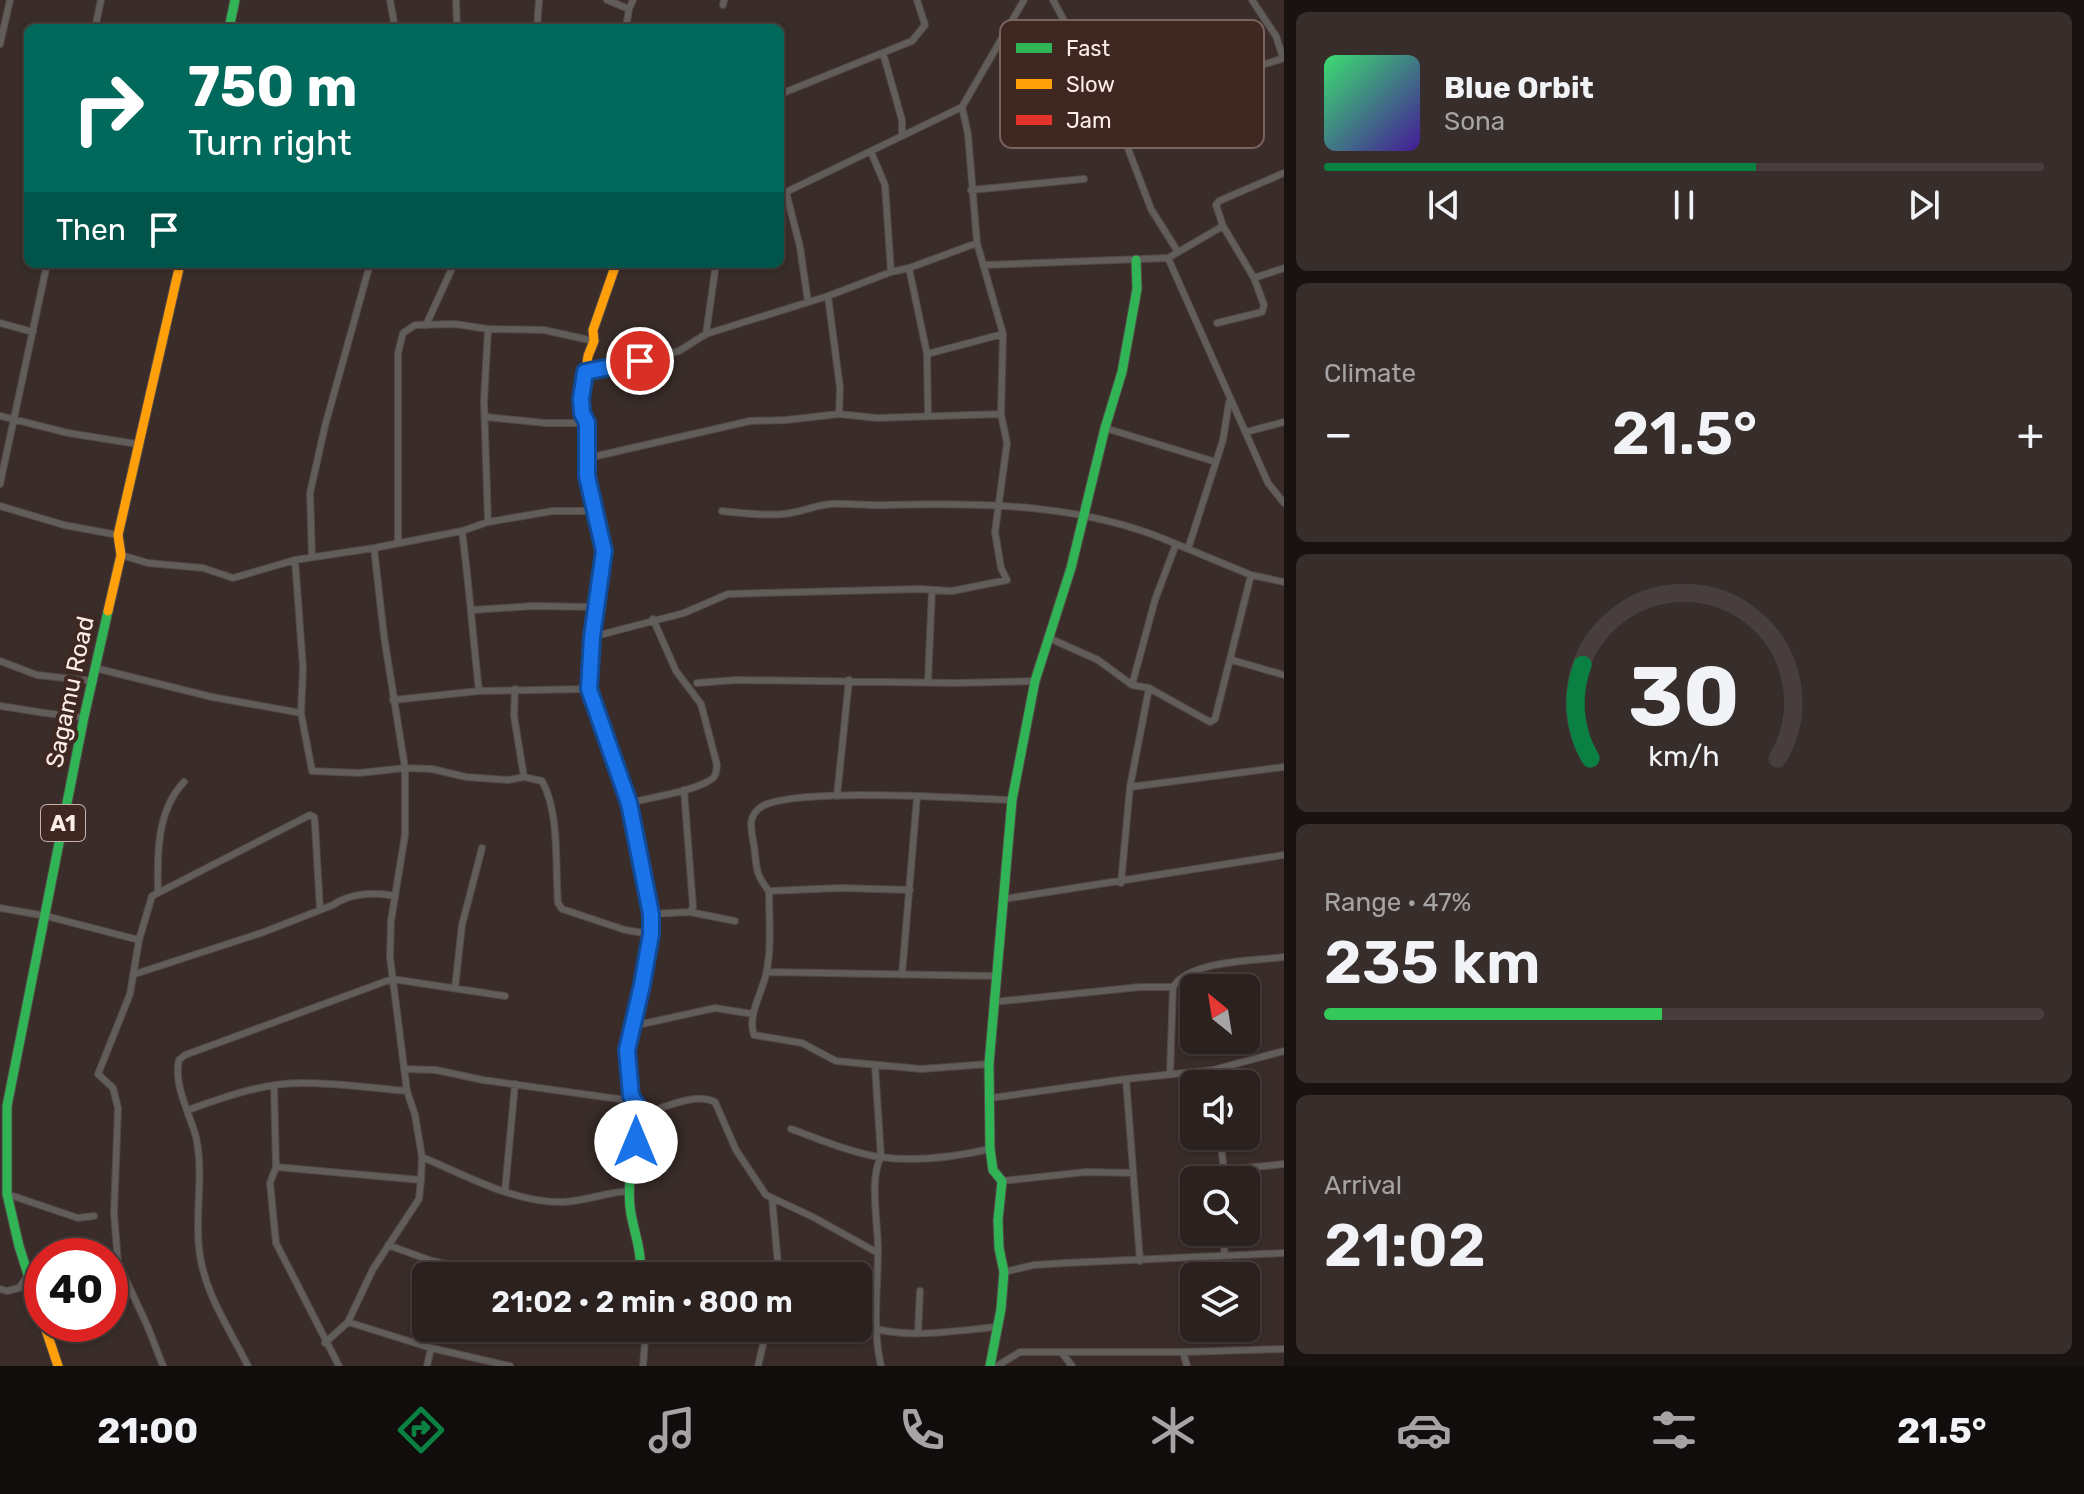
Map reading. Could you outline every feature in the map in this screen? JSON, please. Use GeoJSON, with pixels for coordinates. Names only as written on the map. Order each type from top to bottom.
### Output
{"type":"FeatureCollection","features":[{"type":"Feature","properties":{"kind":"main road"},"geometry":{"type":"LineString","coordinates":[[230,24],[235,0]]}},
{"type":"Feature","properties":{"kind":"main road"},"geometry":{"type":"LineString","coordinates":[[990,1366],[1001,1309],[1004,1272],[998,1220],[1002,1181],[993,1170],[990,1149],[989,1064],[1012,800],[1035,681],[1122,372],[1137,289],[1136,260]]}},
{"type":"Feature","properties":{"kind":"main road","name":"Sagamu Road"},"geometry":{"type":"LineString","coordinates":[[24,1260],[7,1194],[7,1106],[84,717],[121,555],[118,535],[179,268]]}},
{"type":"Feature","properties":{"kind":"main road"},"geometry":{"type":"LineString","coordinates":[[615,268],[593,330],[594,341],[585,372],[581,406],[587,423],[587,476],[604,551],[592,637],[589,689],[629,803],[651,914],[651,934],[627,1050],[633,1101],[643,1114],[631,1169],[630,1191],[641,1262]]}},
{"type":"Feature","properties":{"kind":"main road","name":"Sagamu Road"},"geometry":{"type":"LineString","coordinates":[[50,1342],[58,1366]]}},
{"type":"Feature","properties":{"kind":"street"},"geometry":{"type":"LineString","coordinates":[[0,44],[10,0]]}},
{"type":"Feature","properties":{"kind":"street"},"geometry":{"type":"LineString","coordinates":[[96,24],[101,0]]}},
{"type":"Feature","properties":{"kind":"street"},"geometry":{"type":"LineString","coordinates":[[390,0],[394,24]]}},
{"type":"Feature","properties":{"kind":"street"},"geometry":{"type":"LineString","coordinates":[[456,0],[457,24]]}},
{"type":"Feature","properties":{"kind":"street"},"geometry":{"type":"LineString","coordinates":[[537,24],[539,0]]}},
{"type":"Feature","properties":{"kind":"street"},"geometry":{"type":"LineString","coordinates":[[607,0],[629,9]]}},
{"type":"Feature","properties":{"kind":"street"},"geometry":{"type":"LineString","coordinates":[[627,24],[633,0]]}},
{"type":"Feature","properties":{"kind":"street"},"geometry":{"type":"LineString","coordinates":[[784,93],[912,41],[925,25],[917,0]]}},
{"type":"Feature","properties":{"kind":"street"},"geometry":{"type":"LineString","coordinates":[[1012,20],[1024,0]]}},
{"type":"Feature","properties":{"kind":"street"},"geometry":{"type":"LineString","coordinates":[[1053,0],[1064,20]]}},
{"type":"Feature","properties":{"kind":"street"},"geometry":{"type":"LineString","coordinates":[[1252,0],[1276,36],[1284,58],[1264,64]]}},
{"type":"Feature","properties":{"kind":"street"},"geometry":{"type":"LineString","coordinates":[[784,193],[962,107],[1000,41]]}},
{"type":"Feature","properties":{"kind":"street"},"geometry":{"type":"LineString","coordinates":[[883,53],[902,120],[902,136]]}},
{"type":"Feature","properties":{"kind":"street"},"geometry":{"type":"LineString","coordinates":[[592,637],[684,613],[728,594],[952,591],[1007,580],[1001,568],[995,532],[1007,443],[1001,414],[1003,334],[977,243],[968,134],[962,107]]}},
{"type":"Feature","properties":{"kind":"street"},"geometry":{"type":"LineString","coordinates":[[1128,148],[1151,209],[1178,252]]}},
{"type":"Feature","properties":{"kind":"street"},"geometry":{"type":"LineString","coordinates":[[871,152],[885,185],[891,272]]}},
{"type":"Feature","properties":{"kind":"street"},"geometry":{"type":"LineString","coordinates":[[1217,323],[1262,312],[1264,305],[1254,278],[1223,226],[1216,205],[1284,173]]}},
{"type":"Feature","properties":{"kind":"street"},"geometry":{"type":"LineString","coordinates":[[971,190],[1084,179]]}},
{"type":"Feature","properties":{"kind":"street"},"geometry":{"type":"LineString","coordinates":[[784,196],[800,247],[808,302]]}},
{"type":"Feature","properties":{"kind":"street"},"geometry":{"type":"LineString","coordinates":[[985,265],[1168,258],[1223,226]]}},
{"type":"Feature","properties":{"kind":"street"},"geometry":{"type":"LineString","coordinates":[[585,372],[679,351],[706,334],[828,296],[977,243]]}},
{"type":"Feature","properties":{"kind":"street"},"geometry":{"type":"LineString","coordinates":[[1168,258],[1268,483],[1284,503]]}},
{"type":"Feature","properties":{"kind":"street"},"geometry":{"type":"LineString","coordinates":[[0,484],[46,268]]}},
{"type":"Feature","properties":{"kind":"street"},"geometry":{"type":"LineString","coordinates":[[312,557],[310,493],[325,426],[369,268]]}},
{"type":"Feature","properties":{"kind":"street"},"geometry":{"type":"LineString","coordinates":[[426,325],[452,268]]}},
{"type":"Feature","properties":{"kind":"street"},"geometry":{"type":"LineString","coordinates":[[706,334],[715,268]]}},
{"type":"Feature","properties":{"kind":"street"},"geometry":{"type":"LineString","coordinates":[[909,268],[927,354],[928,415]]}},
{"type":"Feature","properties":{"kind":"street"},"geometry":{"type":"LineString","coordinates":[[1254,278],[1284,268]]}},
{"type":"Feature","properties":{"kind":"street"},"geometry":{"type":"LineString","coordinates":[[828,296],[840,388],[839,414]]}},
{"type":"Feature","properties":{"kind":"street"},"geometry":{"type":"LineString","coordinates":[[0,323],[33,332]]}},
{"type":"Feature","properties":{"kind":"street"},"geometry":{"type":"LineString","coordinates":[[398,543],[399,341],[403,333],[415,325],[455,324],[488,329],[544,330],[594,341]]}},
{"type":"Feature","properties":{"kind":"street"},"geometry":{"type":"LineString","coordinates":[[488,329],[484,401],[488,522]]}},
{"type":"Feature","properties":{"kind":"street"},"geometry":{"type":"LineString","coordinates":[[927,354],[1003,334]]}},
{"type":"Feature","properties":{"kind":"street"},"geometry":{"type":"LineString","coordinates":[[1188,549],[1223,440],[1229,400]]}},
{"type":"Feature","properties":{"kind":"street"},"geometry":{"type":"LineString","coordinates":[[588,458],[694,435],[729,424],[839,414],[877,418],[1001,414]]}},
{"type":"Feature","properties":{"kind":"street"},"geometry":{"type":"LineString","coordinates":[[0,416],[68,433],[137,444]]}},
{"type":"Feature","properties":{"kind":"street"},"geometry":{"type":"LineString","coordinates":[[486,417],[546,423],[587,423]]}},
{"type":"Feature","properties":{"kind":"street"},"geometry":{"type":"LineString","coordinates":[[1246,432],[1284,422]]}},
{"type":"Feature","properties":{"kind":"street"},"geometry":{"type":"LineString","coordinates":[[1105,428],[1216,462]]}},
{"type":"Feature","properties":{"kind":"street"},"geometry":{"type":"LineString","coordinates":[[722,511],[783,514],[834,504],[1031,508],[1127,525],[1251,575],[1284,582]]}},
{"type":"Feature","properties":{"kind":"street"},"geometry":{"type":"LineString","coordinates":[[0,506],[64,525],[118,535]]}},
{"type":"Feature","properties":{"kind":"street"},"geometry":{"type":"LineString","coordinates":[[121,555],[148,563],[203,568],[233,578],[295,560],[462,531],[488,522],[553,511],[595,511]]}},
{"type":"Feature","properties":{"kind":"street"},"geometry":{"type":"LineString","coordinates":[[462,531],[473,610],[479,691]]}},
{"type":"Feature","properties":{"kind":"street"},"geometry":{"type":"LineString","coordinates":[[1132,685],[1155,600],[1176,544]]}},
{"type":"Feature","properties":{"kind":"street"},"geometry":{"type":"LineString","coordinates":[[325,1343],[348,1322],[373,1269],[419,1199],[421,1180],[422,1157],[415,1115],[407,1091],[390,957],[395,896],[405,835],[405,768],[374,548]]}},
{"type":"Feature","properties":{"kind":"street"},"geometry":{"type":"LineString","coordinates":[[295,560],[303,668],[301,713],[312,771],[359,773],[405,768],[432,769],[466,777],[508,780],[524,777],[542,781],[549,795],[553,820],[558,903],[562,909],[625,930],[651,934]]}},
{"type":"Feature","properties":{"kind":"street"},"geometry":{"type":"LineString","coordinates":[[1049,638],[1098,660],[1132,685],[1149,688],[1210,722],[1215,719],[1232,660],[1251,575]]}},
{"type":"Feature","properties":{"kind":"street"},"geometry":{"type":"LineString","coordinates":[[928,681],[932,590]]}},
{"type":"Feature","properties":{"kind":"street"},"geometry":{"type":"LineString","coordinates":[[473,610],[533,606],[596,607]]}},
{"type":"Feature","properties":{"kind":"street"},"geometry":{"type":"LineString","coordinates":[[629,803],[684,790],[712,779],[716,774],[717,765],[701,704],[676,671],[653,619]]}},
{"type":"Feature","properties":{"kind":"street"},"geometry":{"type":"LineString","coordinates":[[1232,660],[1284,675]]}},
{"type":"Feature","properties":{"kind":"street"},"geometry":{"type":"LineString","coordinates":[[0,661],[37,675],[92,681]]}},
{"type":"Feature","properties":{"kind":"street"},"geometry":{"type":"LineString","coordinates":[[95,668],[212,697],[301,713]]}},
{"type":"Feature","properties":{"kind":"street"},"geometry":{"type":"LineString","coordinates":[[697,683],[736,680],[1035,681]]}},
{"type":"Feature","properties":{"kind":"street"},"geometry":{"type":"LineString","coordinates":[[837,796],[849,680]]}},
{"type":"Feature","properties":{"kind":"street"},"geometry":{"type":"LineString","coordinates":[[1121,883],[1130,787],[1149,688]]}},
{"type":"Feature","properties":{"kind":"street"},"geometry":{"type":"LineString","coordinates":[[515,689],[514,716],[524,777]]}},
{"type":"Feature","properties":{"kind":"street"},"geometry":{"type":"LineString","coordinates":[[393,700],[479,691],[589,689]]}},
{"type":"Feature","properties":{"kind":"street"},"geometry":{"type":"LineString","coordinates":[[0,706],[56,716],[84,717]]}},
{"type":"Feature","properties":{"kind":"street"},"geometry":{"type":"LineString","coordinates":[[1130,787],[1284,767]]}},
{"type":"Feature","properties":{"kind":"street"},"geometry":{"type":"LineString","coordinates":[[158,891],[163,821],[184,782]]}},
{"type":"Feature","properties":{"kind":"street"},"geometry":{"type":"LineString","coordinates":[[684,790],[693,907],[690,912]]}},
{"type":"Feature","properties":{"kind":"street"},"geometry":{"type":"LineString","coordinates":[[989,1064],[921,1069],[875,1066],[836,1061],[802,1043],[754,1035],[753,1014],[767,972],[769,891],[758,877],[750,824],[761,807],[776,801],[811,796],[1012,800]]}},
{"type":"Feature","properties":{"kind":"street"},"geometry":{"type":"LineString","coordinates":[[902,975],[917,797]]}},
{"type":"Feature","properties":{"kind":"street"},"geometry":{"type":"LineString","coordinates":[[163,1366],[118,1263],[114,1213],[118,1108],[113,1088],[98,1074],[130,994],[149,903],[158,891],[199,874],[310,815],[314,817],[315,824],[320,910]]}},
{"type":"Feature","properties":{"kind":"street"},"geometry":{"type":"LineString","coordinates":[[455,988],[462,925],[482,848]]}},
{"type":"Feature","properties":{"kind":"street"},"geometry":{"type":"LineString","coordinates":[[1004,899],[1284,855]]}},
{"type":"Feature","properties":{"kind":"street"},"geometry":{"type":"LineString","coordinates":[[769,891],[841,888],[910,890]]}},
{"type":"Feature","properties":{"kind":"street"},"geometry":{"type":"LineString","coordinates":[[135,974],[264,932],[341,899],[378,893],[395,896]]}},
{"type":"Feature","properties":{"kind":"street"},"geometry":{"type":"LineString","coordinates":[[0,908],[46,916],[139,940]]}},
{"type":"Feature","properties":{"kind":"street"},"geometry":{"type":"LineString","coordinates":[[651,914],[690,912],[735,921]]}},
{"type":"Feature","properties":{"kind":"street"},"geometry":{"type":"LineString","coordinates":[[1170,1074],[1173,987],[1181,977],[1209,966],[1284,957]]}},
{"type":"Feature","properties":{"kind":"street"},"geometry":{"type":"LineString","coordinates":[[767,972],[995,976]]}},
{"type":"Feature","properties":{"kind":"street"},"geometry":{"type":"LineString","coordinates":[[248,1366],[209,1289],[199,1248],[199,1165],[196,1140],[177,1068],[179,1060],[185,1055],[392,979],[505,996]]}},
{"type":"Feature","properties":{"kind":"street"},"geometry":{"type":"LineString","coordinates":[[993,1002],[1140,987],[1173,987]]}},
{"type":"Feature","properties":{"kind":"street"},"geometry":{"type":"LineString","coordinates":[[633,1026],[715,1008],[753,1014]]}},
{"type":"Feature","properties":{"kind":"street"},"geometry":{"type":"LineString","coordinates":[[1213,1070],[1284,1051]]}},
{"type":"Feature","properties":{"kind":"street"},"geometry":{"type":"LineString","coordinates":[[875,1066],[881,1157],[877,1164],[876,1183],[878,1253],[875,1331],[881,1366]]}},
{"type":"Feature","properties":{"kind":"street"},"geometry":{"type":"LineString","coordinates":[[404,1069],[436,1070],[633,1101]]}},
{"type":"Feature","properties":{"kind":"street"},"geometry":{"type":"LineString","coordinates":[[991,1098],[1180,1073]]}},
{"type":"Feature","properties":{"kind":"street"},"geometry":{"type":"LineString","coordinates":[[1126,1079],[1140,1261]]}},
{"type":"Feature","properties":{"kind":"street"},"geometry":{"type":"LineString","coordinates":[[188,1110],[274,1085],[303,1083],[407,1091]]}},
{"type":"Feature","properties":{"kind":"street"},"geometry":{"type":"LineString","coordinates":[[505,1191],[515,1084]]}},
{"type":"Feature","properties":{"kind":"street"},"geometry":{"type":"LineString","coordinates":[[274,1085],[276,1167],[270,1183],[276,1243],[339,1366]]}},
{"type":"Feature","properties":{"kind":"street"},"geometry":{"type":"LineString","coordinates":[[643,1114],[687,1100],[708,1099],[715,1102],[736,1150],[761,1189],[772,1198],[878,1253]]}},
{"type":"Feature","properties":{"kind":"street"},"geometry":{"type":"LineString","coordinates":[[791,1129],[881,1157],[942,1157],[990,1149]]}},
{"type":"Feature","properties":{"kind":"street"},"geometry":{"type":"LineString","coordinates":[[422,1157],[505,1191],[536,1199],[561,1202],[630,1191]]}},
{"type":"Feature","properties":{"kind":"street"},"geometry":{"type":"LineString","coordinates":[[1260,1166],[1284,1164]]}},
{"type":"Feature","properties":{"kind":"street"},"geometry":{"type":"LineString","coordinates":[[276,1167],[421,1180]]}},
{"type":"Feature","properties":{"kind":"street"},"geometry":{"type":"LineString","coordinates":[[1002,1181],[1086,1172],[1133,1173]]}},
{"type":"Feature","properties":{"kind":"street"},"geometry":{"type":"LineString","coordinates":[[7,1194],[78,1218],[94,1216]]}},
{"type":"Feature","properties":{"kind":"street"},"geometry":{"type":"LineString","coordinates":[[772,1198],[778,1262]]}},
{"type":"Feature","properties":{"kind":"street"},"geometry":{"type":"LineString","coordinates":[[388,1245],[437,1262]]}},
{"type":"Feature","properties":{"kind":"street"},"geometry":{"type":"LineString","coordinates":[[1224,1254],[1225,1246]]}},
{"type":"Feature","properties":{"kind":"street"},"geometry":{"type":"LineString","coordinates":[[1004,1272],[1034,1265],[1284,1253]]}},
{"type":"Feature","properties":{"kind":"street"},"geometry":{"type":"LineString","coordinates":[[0,1289],[19,1288],[24,1281]]}},
{"type":"Feature","properties":{"kind":"street"},"geometry":{"type":"LineString","coordinates":[[918,1332],[920,1291]]}},
{"type":"Feature","properties":{"kind":"street"},"geometry":{"type":"LineString","coordinates":[[348,1322],[431,1348],[510,1366]]}},
{"type":"Feature","properties":{"kind":"street"},"geometry":{"type":"LineString","coordinates":[[872,1330],[918,1332],[996,1327]]}},
{"type":"Feature","properties":{"kind":"street"},"geometry":{"type":"LineString","coordinates":[[643,1366],[645,1342]]}},
{"type":"Feature","properties":{"kind":"street"},"geometry":{"type":"LineString","coordinates":[[759,1366],[764,1342]]}},
{"type":"Feature","properties":{"kind":"street"},"geometry":{"type":"LineString","coordinates":[[427,1366],[431,1348]]}},
{"type":"Feature","properties":{"kind":"street"},"geometry":{"type":"LineString","coordinates":[[997,1366],[1020,1352],[1284,1349]]}},
{"type":"Feature","properties":{"kind":"street"},"geometry":{"type":"LineString","coordinates":[[1183,1352],[1187,1366]]}},
{"type":"Feature","properties":{"kind":"street"},"geometry":{"type":"LineString","coordinates":[[1061,1353],[1072,1366]]}},
{"type":"Feature","properties":{"kind":"traffic: fast"},"geometry":{"type":"LineString","coordinates":[[230,24],[235,0]]}},
{"type":"Feature","properties":{"kind":"traffic: fast"},"geometry":{"type":"LineString","coordinates":[[990,1366],[1001,1309],[1004,1272],[998,1220],[1002,1181],[993,1170],[990,1149],[989,1064],[1012,800],[1035,681],[1071,568],[1122,372],[1137,289],[1136,260]]}},
{"type":"Feature","properties":{"kind":"traffic: fast"},"geometry":{"type":"LineString","coordinates":[[24,1262],[7,1194],[7,1106],[108,611]]}},
{"type":"Feature","properties":{"kind":"traffic: fast"},"geometry":{"type":"LineString","coordinates":[[640,1262],[629,1189],[643,1114],[631,1096],[627,1050],[651,934],[647,894]]}},
{"type":"Feature","properties":{"kind":"traffic: slow"},"geometry":{"type":"LineString","coordinates":[[108,611],[121,555],[118,535],[179,268]]}},
{"type":"Feature","properties":{"kind":"traffic: slow"},"geometry":{"type":"LineString","coordinates":[[589,683],[604,551],[587,476],[587,423],[581,406],[588,356],[594,341],[593,330],[615,268]]}},
{"type":"Feature","properties":{"kind":"traffic: slow"},"geometry":{"type":"LineString","coordinates":[[50,1342],[58,1366]]}},
{"type":"Feature","properties":{"kind":"traffic: jam"},"geometry":{"type":"LineString","coordinates":[[589,683],[629,803],[647,894]]}},
{"type":"Feature","properties":{"kind":"route"},"geometry":{"type":"LineString","coordinates":[[636,1142],[643,1114],[631,1096],[627,1050],[642,985],[651,934],[651,914],[629,803],[589,689],[592,637],[604,551],[587,476],[587,423],[582,413],[581,399],[585,372],[640,361]]}}]}
